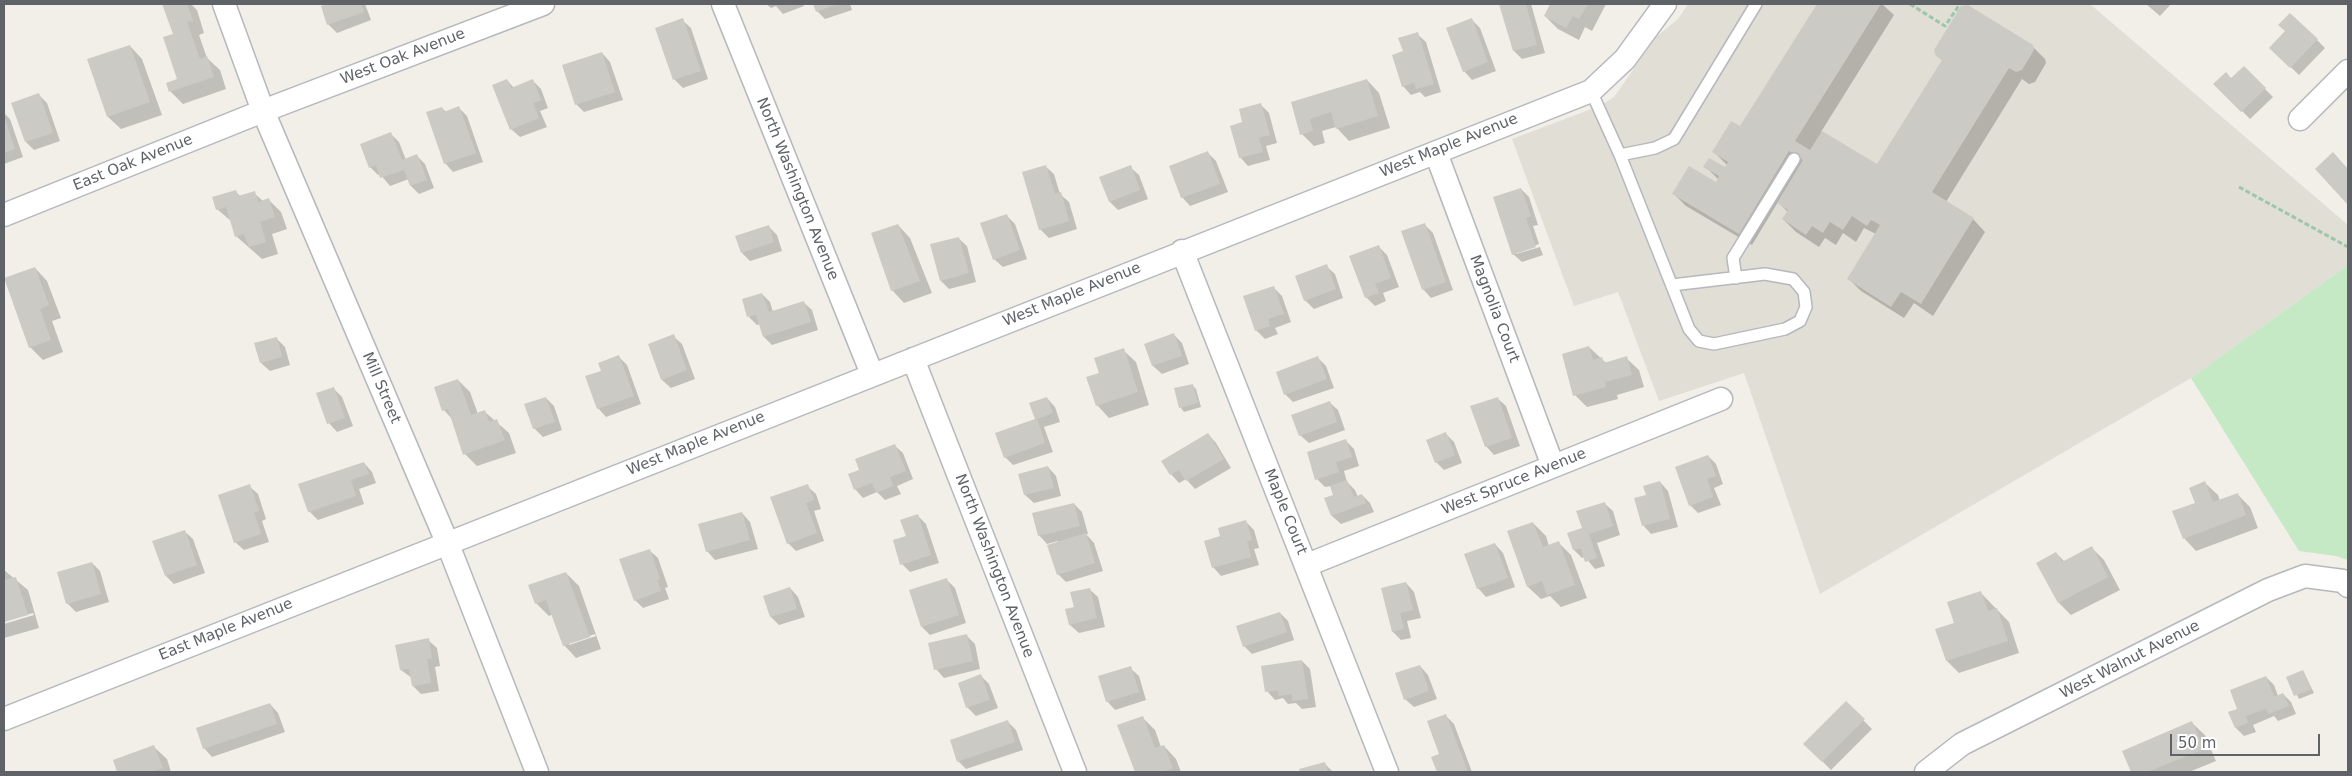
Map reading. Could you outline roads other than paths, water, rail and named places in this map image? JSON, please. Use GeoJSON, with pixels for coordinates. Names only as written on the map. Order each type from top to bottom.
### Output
{"type":"FeatureCollection","features":[{"type":"Feature","properties":{"kind":"street","name":"Mill Street"},"geometry":{"type":"LineString","coordinates":[[224,4],[263,111],[447,542],[537,772]]}},
{"type":"Feature","properties":{"kind":"street","name":"West Oak Avenue"},"geometry":{"type":"LineString","coordinates":[[263,111],[543,4]]}},
{"type":"Feature","properties":{"kind":"street","name":"North Washington Avenue"},"geometry":{"type":"LineString","coordinates":[[723,4],[872,374]]}},
{"type":"Feature","properties":{"kind":"street","name":"West Maple Avenue"},"geometry":{"type":"LineString","coordinates":[[447,542],[1591,91],[1625,59],[1664,4]]}},
{"type":"Feature","properties":{"kind":"street"},"geometry":{"type":"LineString","coordinates":[[2300,119],[2348,71]]}},
{"type":"Feature","properties":{"kind":"street","name":"East Oak Avenue"},"geometry":{"type":"LineString","coordinates":[[4,215],[263,111]]}},
{"type":"Feature","properties":{"kind":"street","name":"Magnolia Court"},"geometry":{"type":"LineString","coordinates":[[1436,152],[1553,466]]}},
{"type":"Feature","properties":{"kind":"street","name":"Maple Court"},"geometry":{"type":"LineString","coordinates":[[1182,252],[1387,772]]}},
{"type":"Feature","properties":{"kind":"street","name":"North Washington Avenue"},"geometry":{"type":"LineString","coordinates":[[913,359],[1075,772]]}},
{"type":"Feature","properties":{"kind":"street","name":"West Spruce Avenue"},"geometry":{"type":"LineString","coordinates":[[1306,564],[1721,399]]}},
{"type":"Feature","properties":{"kind":"street","name":"East Maple Avenue"},"geometry":{"type":"LineString","coordinates":[[4,719],[447,542]]}},
{"type":"Feature","properties":{"kind":"street","name":"West Walnut Avenue"},"geometry":{"type":"LineString","coordinates":[[1926,772],[1962,744],[2268,590],[2305,576],[2346,584]]}},
{"type":"Feature","properties":{"kind":"lane"},"geometry":{"type":"LineString","coordinates":[[1620,155],[1656,148],[1674,140],[1756,4]]}},
{"type":"Feature","properties":{"kind":"lane"},"geometry":{"type":"LineString","coordinates":[[1591,91],[1620,155],[1689,330],[1699,341],[1714,344],[1785,330],[1800,321],[1806,307],[1804,292],[1793,279],[1765,274],[1672,285]]}},
{"type":"Feature","properties":{"kind":"lane"},"geometry":{"type":"LineString","coordinates":[[1736,278],[1733,258],[1794,159]]}}]}
